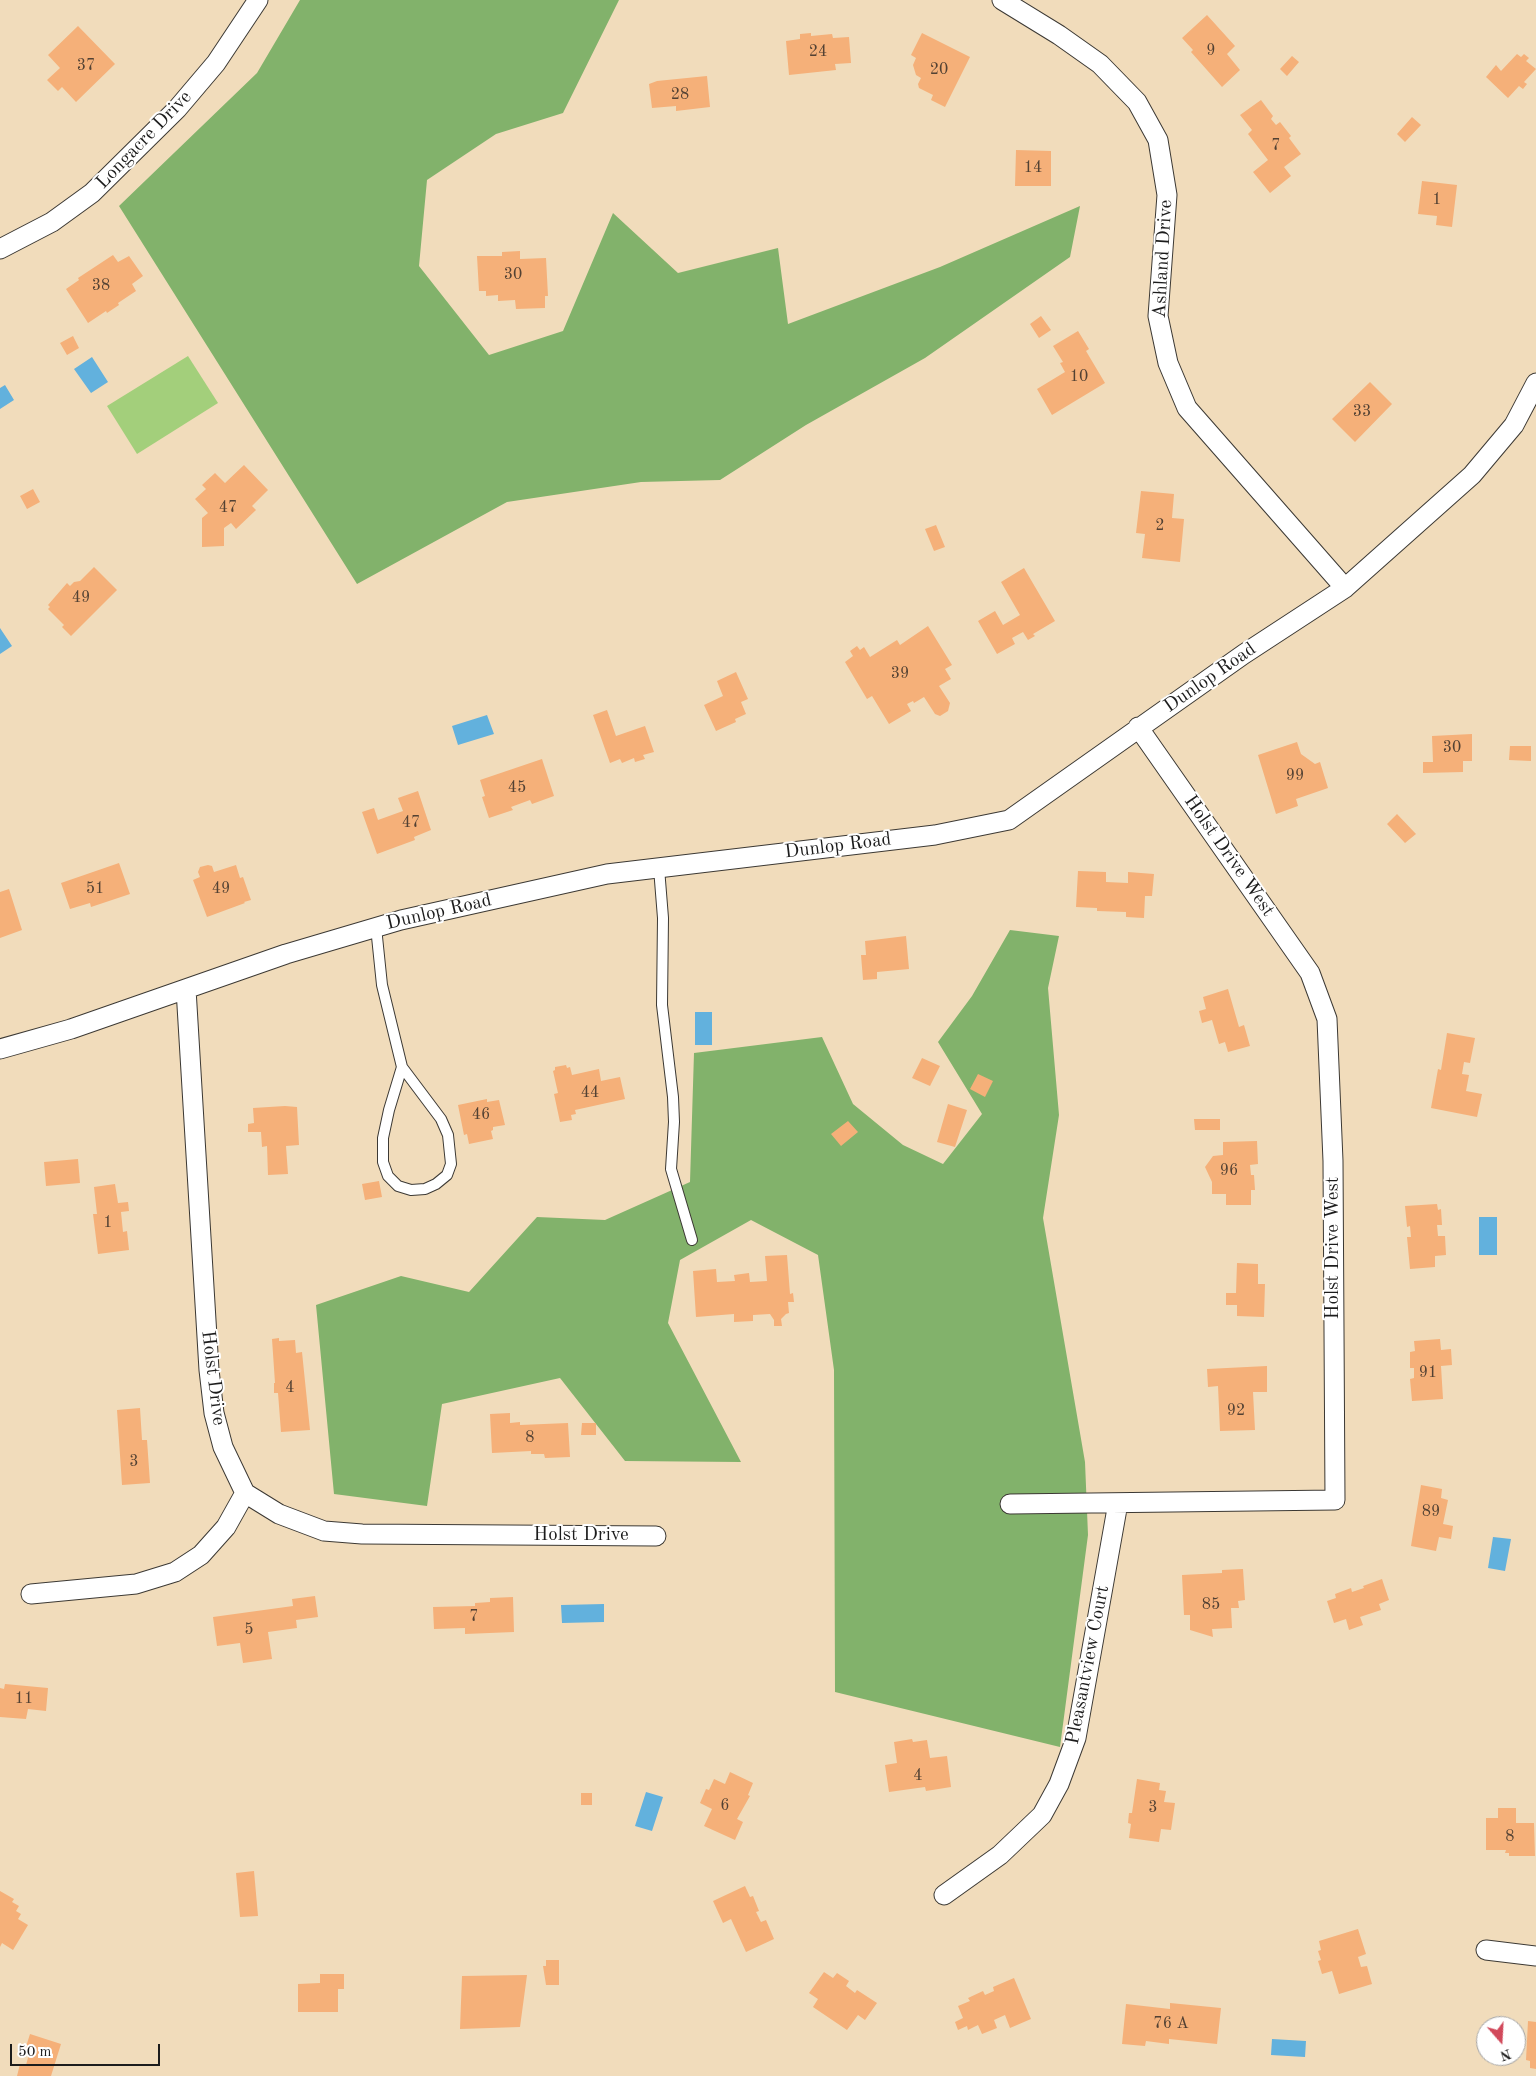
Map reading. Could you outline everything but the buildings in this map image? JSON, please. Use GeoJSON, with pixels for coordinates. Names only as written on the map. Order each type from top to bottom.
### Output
{"type":"FeatureCollection","features":[{"type":"Feature","properties":{"kind":"street","name":"Longacre Drive"},"geometry":{"type":"LineString","coordinates":[[0,249],[52,222],[92,193],[177,109],[216,63],[258,0]]}},
{"type":"Feature","properties":{"kind":"street","name":"Ashland Drive"},"geometry":{"type":"LineString","coordinates":[[1002,0],[1059,35],[1100,64],[1137,102],[1158,140],[1167,195],[1158,316],[1168,362],[1187,408],[1345,588]]}},
{"type":"Feature","properties":{"kind":"street","name":"Dunlop Road"},"geometry":{"type":"LineString","coordinates":[[0,1049],[71,1029],[286,954],[376,927],[607,874],[935,835],[1009,820],[1138,727],[1244,654],[1345,588],[1472,475],[1514,425],[1536,383]]}},
{"type":"Feature","properties":{"kind":"street","name":"Holst Drive West"},"geometry":{"type":"LineString","coordinates":[[1010,1504],[1335,1500],[1333,1162],[1326,1019],[1310,973],[1138,727]]}},
{"type":"Feature","properties":{"kind":"street","name":"Holst Drive"},"geometry":{"type":"LineString","coordinates":[[186,989],[211,1387],[214,1412],[223,1447],[245,1493],[279,1514],[324,1531],[362,1534],[656,1536]]}},
{"type":"Feature","properties":{"kind":"street"},"geometry":{"type":"LineString","coordinates":[[32,1594],[136,1584],[175,1572],[201,1555],[226,1526],[245,1493]]}},
{"type":"Feature","properties":{"kind":"street","name":"Pleasantview Court"},"geometry":{"type":"LineString","coordinates":[[944,1894],[1000,1855],[1042,1815],[1059,1784],[1076,1738],[1118,1503]]}},
{"type":"Feature","properties":{"kind":"street"},"geometry":{"type":"LineString","coordinates":[[1486,1950],[1536,1956]]}},
{"type":"Feature","properties":{"kind":"lane"},"geometry":{"type":"LineString","coordinates":[[659,868],[663,918],[662,1005],[673,1105],[671,1169],[692,1240]]}},
{"type":"Feature","properties":{"kind":"lane"},"geometry":{"type":"LineString","coordinates":[[376,927],[382,985],[402,1067],[441,1119],[448,1135],[451,1164],[447,1175],[436,1184],[425,1189],[412,1190],[398,1186],[388,1176],[383,1162],[383,1138],[402,1067]]}},
{"type":"Feature","properties":{"kind":"green space"},"geometry":{"type":"Polygon","coordinates":[[[300,0],[619,0],[563,113],[496,134],[427,180],[419,266],[489,355],[563,331],[613,213],[678,273],[778,248],[788,324],[940,267],[1080,206],[1070,257],[925,358],[806,425],[720,480],[641,482],[507,502],[357,584],[119,206],[257,73],[300,0]]]}},
{"type":"Feature","properties":{"kind":"green space"},"geometry":{"type":"Polygon","coordinates":[[[188,356],[218,403],[137,454],[107,406],[188,356]]]}},
{"type":"Feature","properties":{"kind":"green space"},"geometry":{"type":"Polygon","coordinates":[[[1010,930],[1059,936],[1048,988],[1059,1115],[1043,1218],[1085,1462],[1088,1535],[1060,1747],[835,1692],[834,1370],[818,1255],[751,1220],[680,1260],[668,1323],[741,1462],[625,1461],[560,1378],[442,1404],[427,1506],[334,1494],[316,1305],[401,1276],[469,1292],[537,1217],[605,1220],[690,1182],[694,1053],[822,1037],[853,1104],[903,1145],[943,1164],[982,1114],[938,1042],[972,996],[1010,930]]]}},
{"type":"Feature","properties":{"kind":"water"},"geometry":{"type":"Polygon","coordinates":[[[92,357],[108,382],[91,393],[74,369],[92,357]]]}},
{"type":"Feature","properties":{"kind":"water"},"geometry":{"type":"Polygon","coordinates":[[[5,385],[14,400],[0,409],[0,388],[5,385]]]}},
{"type":"Feature","properties":{"kind":"water"},"geometry":{"type":"Polygon","coordinates":[[[0,628],[12,646],[0,654],[0,628]]]}},
{"type":"Feature","properties":{"kind":"water"},"geometry":{"type":"Polygon","coordinates":[[[487,715],[494,734],[458,745],[452,726],[487,715]]]}},
{"type":"Feature","properties":{"kind":"water"},"geometry":{"type":"Polygon","coordinates":[[[695,1012],[712,1012],[712,1045],[695,1045],[695,1012]]]}},
{"type":"Feature","properties":{"kind":"water"},"geometry":{"type":"Polygon","coordinates":[[[1479,1217],[1497,1217],[1497,1255],[1479,1255],[1479,1217]]]}},
{"type":"Feature","properties":{"kind":"water"},"geometry":{"type":"Polygon","coordinates":[[[1493,1537],[1511,1539],[1505,1571],[1488,1568],[1493,1537]]]}},
{"type":"Feature","properties":{"kind":"water"},"geometry":{"type":"Polygon","coordinates":[[[604,1604],[604,1622],[562,1623],[561,1605],[604,1604]]]}},
{"type":"Feature","properties":{"kind":"water"},"geometry":{"type":"Polygon","coordinates":[[[646,1792],[663,1797],[652,1831],[635,1826],[646,1792]]]}},
{"type":"Feature","properties":{"kind":"water"},"geometry":{"type":"Polygon","coordinates":[[[1272,2039],[1306,2041],[1305,2057],[1271,2055],[1272,2039]]]}}]}
